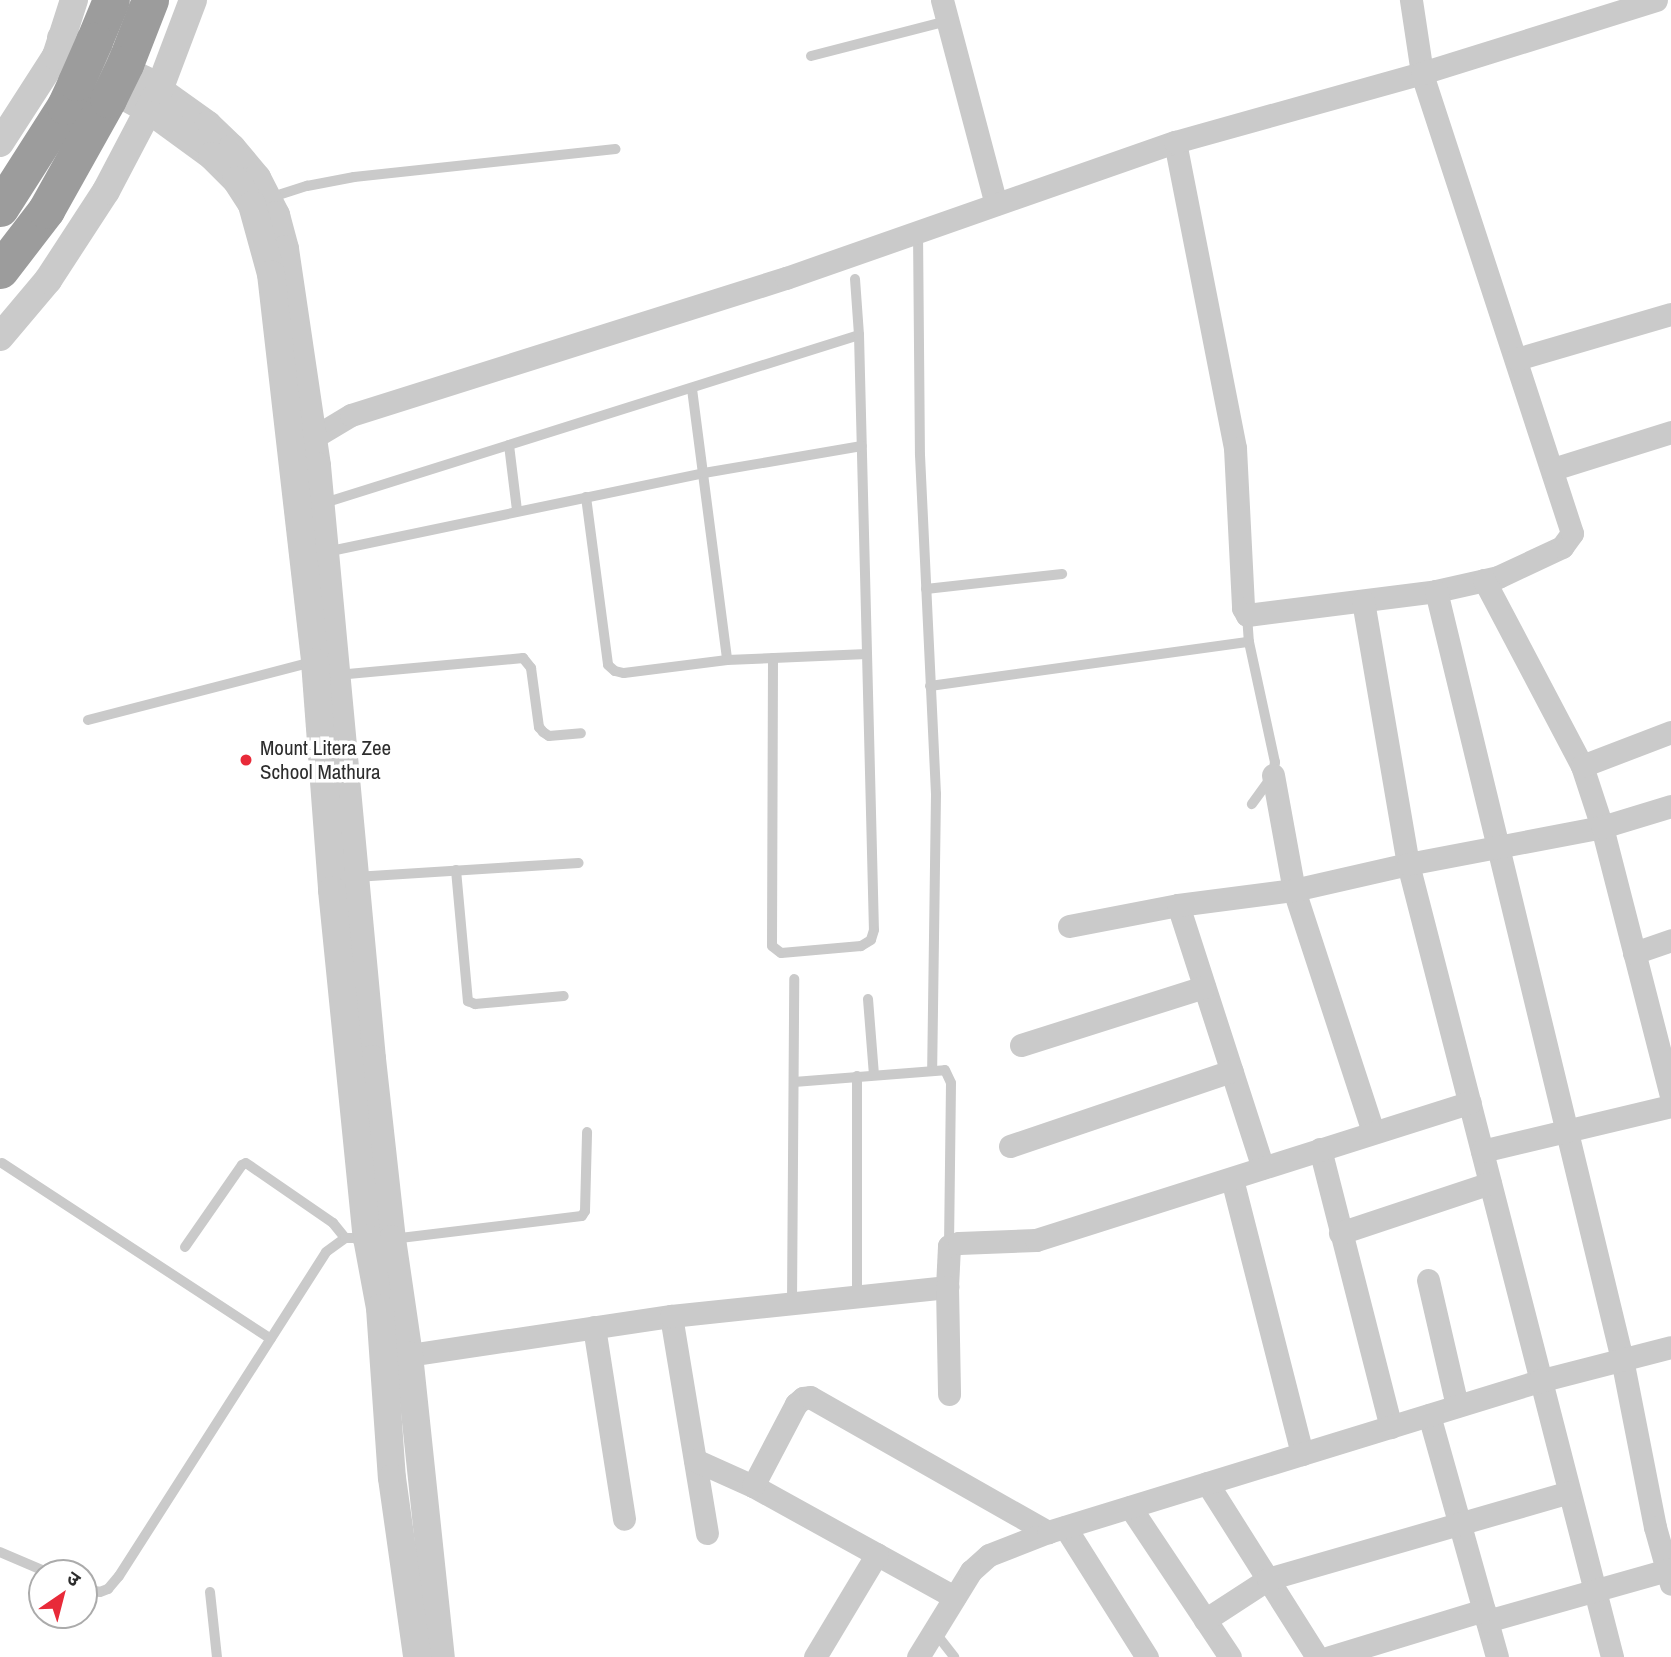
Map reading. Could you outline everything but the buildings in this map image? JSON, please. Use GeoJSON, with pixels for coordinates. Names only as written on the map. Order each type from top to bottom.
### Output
{"type":"FeatureCollection","features":[{"type":"Feature","properties":{"kind":"highway"},"geometry":{"type":"LineString","coordinates":[[0,208],[65,106],[72,54],[111,0]]}},
{"type":"Feature","properties":{"kind":"highway"},"geometry":{"type":"LineString","coordinates":[[0,270],[46,209],[108,99],[150,0]]}},
{"type":"Feature","properties":{"kind":"street"},"geometry":{"type":"LineString","coordinates":[[0,143],[72,54],[74,0]]}},
{"type":"Feature","properties":{"kind":"street"},"geometry":{"type":"LineString","coordinates":[[0,337],[48,280],[106,191],[154,100],[193,0]]}},
{"type":"Feature","properties":{"kind":"street"},"geometry":{"type":"LineString","coordinates":[[1175,142],[1235,448],[1243,608],[1247,615],[1436,591],[1484,580],[1551,552],[1570,538],[1572,533],[1422,73],[1410,0]]}},
{"type":"Feature","properties":{"kind":"street"},"geometry":{"type":"LineString","coordinates":[[301,445],[351,415],[786,278],[1175,142],[1422,73],[1654,0]]}},
{"type":"Feature","properties":{"kind":"street"},"geometry":{"type":"LineString","coordinates":[[945,10],[996,204]]}},
{"type":"Feature","properties":{"kind":"street"},"geometry":{"type":"LineString","coordinates":[[72,54],[145,80],[154,100],[236,180],[252,205],[271,274],[301,445],[318,505],[324,552],[332,890],[360,1041]]}},
{"type":"Feature","properties":{"kind":"street"},"geometry":{"type":"LineString","coordinates":[[154,100],[232,148],[257,178],[268,198],[276,215],[285,250],[301,445],[326,669],[355,877],[368,1239],[391,1311],[410,1354],[441,1657]]}},
{"type":"Feature","properties":{"kind":"street"},"geometry":{"type":"LineString","coordinates":[[1517,359],[1671,314]]}},
{"type":"Feature","properties":{"kind":"street"},"geometry":{"type":"LineString","coordinates":[[1553,469],[1671,432]]}},
{"type":"Feature","properties":{"kind":"street"},"geometry":{"type":"LineString","coordinates":[[1484,580],[1582,766],[1602,827],[1634,953],[1666,1058],[1671,1096]]}},
{"type":"Feature","properties":{"kind":"street"},"geometry":{"type":"LineString","coordinates":[[1330,1657],[1485,1615],[1670,1574],[1656,1527],[1622,1359],[1436,591]]}},
{"type":"Feature","properties":{"kind":"street"},"geometry":{"type":"LineString","coordinates":[[1363,601],[1408,864],[1612,1657]]}},
{"type":"Feature","properties":{"kind":"street"},"geometry":{"type":"LineString","coordinates":[[1582,766],[1671,732]]}},
{"type":"Feature","properties":{"kind":"street"},"geometry":{"type":"LineString","coordinates":[[1273,775],[1294,890],[1373,1132]]}},
{"type":"Feature","properties":{"kind":"street"},"geometry":{"type":"LineString","coordinates":[[1069,926],[1178,905],[1294,890],[1408,864],[1602,827],[1671,806]]}},
{"type":"Feature","properties":{"kind":"street"},"geometry":{"type":"LineString","coordinates":[[1178,905],[1263,1168]]}},
{"type":"Feature","properties":{"kind":"street"},"geometry":{"type":"LineString","coordinates":[[1634,953],[1671,940]]}},
{"type":"Feature","properties":{"kind":"street"},"geometry":{"type":"LineString","coordinates":[[1021,1045],[1204,987]]}},
{"type":"Feature","properties":{"kind":"street"},"geometry":{"type":"LineString","coordinates":[[1010,1146],[1231,1071]]}},
{"type":"Feature","properties":{"kind":"street"},"geometry":{"type":"LineString","coordinates":[[949,1394],[949,1246],[1036,1240],[1470,1102]]}},
{"type":"Feature","properties":{"kind":"street"},"geometry":{"type":"LineString","coordinates":[[1482,1151],[1671,1105]]}},
{"type":"Feature","properties":{"kind":"street"},"geometry":{"type":"LineString","coordinates":[[1320,1149],[1391,1427]]}},
{"type":"Feature","properties":{"kind":"street"},"geometry":{"type":"LineString","coordinates":[[1233,1179],[1303,1454]]}},
{"type":"Feature","properties":{"kind":"street"},"geometry":{"type":"LineString","coordinates":[[1340,1233],[1490,1183]]}},
{"type":"Feature","properties":{"kind":"street"},"geometry":{"type":"LineString","coordinates":[[1428,1280],[1457,1406]]}},
{"type":"Feature","properties":{"kind":"street"},"geometry":{"type":"LineString","coordinates":[[410,1354],[671,1316],[947,1287]]}},
{"type":"Feature","properties":{"kind":"street"},"geometry":{"type":"LineString","coordinates":[[391,1311],[393,1478],[417,1657]]}},
{"type":"Feature","properties":{"kind":"street"},"geometry":{"type":"LineString","coordinates":[[671,1316],[707,1533]]}},
{"type":"Feature","properties":{"kind":"street"},"geometry":{"type":"LineString","coordinates":[[594,1327],[624,1519]]}},
{"type":"Feature","properties":{"kind":"street"},"geometry":{"type":"LineString","coordinates":[[918,1657],[971,1572],[989,1555],[1056,1530],[1457,1406],[1539,1381],[1671,1347]]}},
{"type":"Feature","properties":{"kind":"street"},"geometry":{"type":"LineString","coordinates":[[753,1486],[796,1404],[803,1398],[810,1397],[1056,1530],[1146,1657]]}},
{"type":"Feature","properties":{"kind":"street"},"geometry":{"type":"LineString","coordinates":[[1429,1415],[1497,1657]]}},
{"type":"Feature","properties":{"kind":"street"},"geometry":{"type":"LineString","coordinates":[[695,1460],[753,1486],[954,1597]]}},
{"type":"Feature","properties":{"kind":"street"},"geometry":{"type":"LineString","coordinates":[[1207,1483],[1317,1657]]}},
{"type":"Feature","properties":{"kind":"street"},"geometry":{"type":"LineString","coordinates":[[1205,1620],[1268,1579],[1569,1492]]}},
{"type":"Feature","properties":{"kind":"street"},"geometry":{"type":"LineString","coordinates":[[1130,1507],[1230,1657]]}},
{"type":"Feature","properties":{"kind":"street"},"geometry":{"type":"LineString","coordinates":[[815,1657],[877,1554]]}},
{"type":"Feature","properties":{"kind":"lane"},"geometry":{"type":"LineString","coordinates":[[811,56],[945,10]]}},
{"type":"Feature","properties":{"kind":"lane"},"geometry":{"type":"LineString","coordinates":[[268,198],[307,186],[354,177],[616,149]]}},
{"type":"Feature","properties":{"kind":"lane"},"geometry":{"type":"LineString","coordinates":[[918,231],[920,455],[936,794],[932,1070]]}},
{"type":"Feature","properties":{"kind":"lane"},"geometry":{"type":"LineString","coordinates":[[774,658],[772,946],[781,953],[861,946],[873,935],[859,335],[855,279]]}},
{"type":"Feature","properties":{"kind":"lane"},"geometry":{"type":"LineString","coordinates":[[318,505],[859,335]]}},
{"type":"Feature","properties":{"kind":"lane"},"geometry":{"type":"LineString","coordinates":[[692,388],[727,660]]}},
{"type":"Feature","properties":{"kind":"lane"},"geometry":{"type":"LineString","coordinates":[[509,445],[517,510]]}},
{"type":"Feature","properties":{"kind":"lane"},"geometry":{"type":"LineString","coordinates":[[324,552],[704,473],[862,446]]}},
{"type":"Feature","properties":{"kind":"lane"},"geometry":{"type":"LineString","coordinates":[[586,497],[608,665],[624,673],[727,660],[867,654]]}},
{"type":"Feature","properties":{"kind":"lane"},"geometry":{"type":"LineString","coordinates":[[926,589],[1062,574]]}},
{"type":"Feature","properties":{"kind":"lane"},"geometry":{"type":"LineString","coordinates":[[1247,615],[1249,642],[1275,762],[1273,775],[1252,804]]}},
{"type":"Feature","properties":{"kind":"lane"},"geometry":{"type":"LineString","coordinates":[[930,686],[1249,642]]}},
{"type":"Feature","properties":{"kind":"lane"},"geometry":{"type":"LineString","coordinates":[[88,720],[326,669],[523,658],[529,661],[531,668],[539,727],[549,736],[581,733]]}},
{"type":"Feature","properties":{"kind":"lane"},"geometry":{"type":"LineString","coordinates":[[355,877],[579,863]]}},
{"type":"Feature","properties":{"kind":"lane"},"geometry":{"type":"LineString","coordinates":[[456,870],[468,1001],[475,1004],[564,996]]}},
{"type":"Feature","properties":{"kind":"lane"},"geometry":{"type":"LineString","coordinates":[[792,1304],[794,979]]}},
{"type":"Feature","properties":{"kind":"lane"},"geometry":{"type":"LineString","coordinates":[[869,999],[874,1075]]}},
{"type":"Feature","properties":{"kind":"lane"},"geometry":{"type":"LineString","coordinates":[[794,1082],[945,1070],[951,1083],[949,1246]]}},
{"type":"Feature","properties":{"kind":"lane"},"geometry":{"type":"LineString","coordinates":[[857,1076],[857,1298]]}},
{"type":"Feature","properties":{"kind":"lane"},"geometry":{"type":"LineString","coordinates":[[98,1592],[108,1589],[119,1576],[326,1252],[368,1239],[582,1216],[585,1211],[587,1132]]}},
{"type":"Feature","properties":{"kind":"lane"},"geometry":{"type":"LineString","coordinates":[[2,1163],[271,1339]]}},
{"type":"Feature","properties":{"kind":"lane"},"geometry":{"type":"LineString","coordinates":[[185,1247],[246,1163],[326,1217],[368,1239]]}},
{"type":"Feature","properties":{"kind":"lane"},"geometry":{"type":"LineString","coordinates":[[0,1552],[28,1564]]}},
{"type":"Feature","properties":{"kind":"lane"},"geometry":{"type":"LineString","coordinates":[[210,1592],[217,1657]]}},
{"type":"Feature","properties":{"kind":"lane"},"geometry":{"type":"LineString","coordinates":[[933,1631],[954,1657]]}},
{"type":"Feature","properties":{"kind":"place","name":"Mount Litera Zee School Mathura"},"geometry":{"type":"Point","coordinates":[246,760]}}]}
